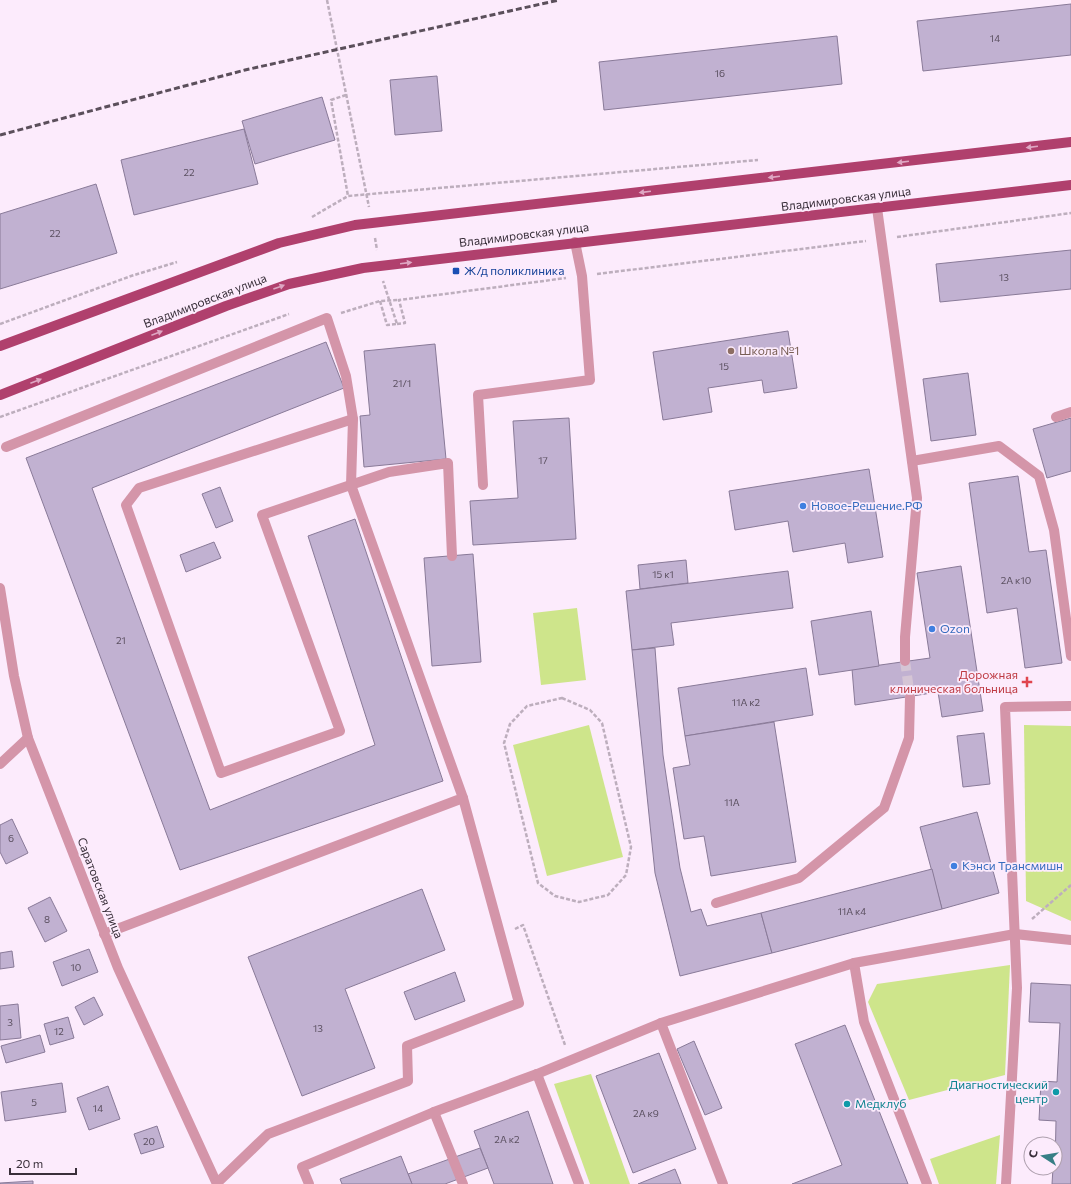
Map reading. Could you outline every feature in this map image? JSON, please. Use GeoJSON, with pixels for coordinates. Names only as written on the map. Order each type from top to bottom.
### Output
{"type":"FeatureCollection","features":[{"type":"Feature","properties":{"kind":"main road"},"geometry":{"type":"LineString","coordinates":[[0,346],[279,243],[354,225],[1071,142]]}},
{"type":"Feature","properties":{"kind":"main road","name":"Владимировская улица"},"geometry":{"type":"LineString","coordinates":[[0,395],[219,309],[289,284],[363,268],[1071,185]]}},
{"type":"Feature","properties":{"kind":"street"},"geometry":{"type":"LineString","coordinates":[[877,208],[917,498],[905,637],[906,661]]}},
{"type":"Feature","properties":{"kind":"street"},"geometry":{"type":"LineString","coordinates":[[482,485],[478,395],[590,380],[582,276],[575,242]]}},
{"type":"Feature","properties":{"kind":"street"},"geometry":{"type":"LineString","coordinates":[[6,447],[327,318],[346,376],[353,419],[350,485],[463,798],[519,1003],[407,1046],[408,1081],[268,1134],[217,1183]]}},
{"type":"Feature","properties":{"kind":"street"},"geometry":{"type":"LineString","coordinates":[[1056,417],[1071,412]]}},
{"type":"Feature","properties":{"kind":"street"},"geometry":{"type":"LineString","coordinates":[[353,419],[139,488],[126,505],[220,773],[340,732],[262,515],[389,472],[448,463],[452,556]]}},
{"type":"Feature","properties":{"kind":"street"},"geometry":{"type":"LineString","coordinates":[[912,461],[999,446],[1039,476],[1054,530],[1071,656]]}},
{"type":"Feature","properties":{"kind":"street","name":"Саратовская улица"},"geometry":{"type":"LineString","coordinates":[[0,588],[14,676],[28,738],[118,968],[217,1183]]}},
{"type":"Feature","properties":{"kind":"street"},"geometry":{"type":"LineString","coordinates":[[716,904],[799,878],[884,808],[909,738],[910,697]]}},
{"type":"Feature","properties":{"kind":"street"},"geometry":{"type":"LineString","coordinates":[[1006,1184],[1017,988],[1005,707],[1071,706]]}},
{"type":"Feature","properties":{"kind":"street"},"geometry":{"type":"LineString","coordinates":[[0,764],[28,738]]}},
{"type":"Feature","properties":{"kind":"street"},"geometry":{"type":"LineString","coordinates":[[104,934],[463,798]]}},
{"type":"Feature","properties":{"kind":"street"},"geometry":{"type":"LineString","coordinates":[[309,1184],[302,1167],[434,1112],[537,1074],[661,1023],[854,963],[1015,934],[1071,940]]}},
{"type":"Feature","properties":{"kind":"street"},"geometry":{"type":"LineString","coordinates":[[854,963],[864,1022],[927,1184]]}},
{"type":"Feature","properties":{"kind":"street"},"geometry":{"type":"LineString","coordinates":[[661,1023],[723,1184]]}},
{"type":"Feature","properties":{"kind":"street"},"geometry":{"type":"LineString","coordinates":[[537,1074],[579,1184]]}},
{"type":"Feature","properties":{"kind":"street"},"geometry":{"type":"LineString","coordinates":[[434,1112],[463,1184]]}},
{"type":"Feature","properties":{"kind":"path"},"geometry":{"type":"LineString","coordinates":[[327,0],[369,210]]}},
{"type":"Feature","properties":{"kind":"path"},"geometry":{"type":"LineString","coordinates":[[346,95],[331,100],[348,196]]}},
{"type":"Feature","properties":{"kind":"path"},"geometry":{"type":"LineString","coordinates":[[327,318],[380,301],[399,300],[882,239],[1071,213]]}},
{"type":"Feature","properties":{"kind":"path"},"geometry":{"type":"LineString","coordinates":[[374,233],[378,256]]}},
{"type":"Feature","properties":{"kind":"path"},"geometry":{"type":"LineString","coordinates":[[383,279],[397,324]]}},
{"type":"Feature","properties":{"kind":"path"},"geometry":{"type":"LineString","coordinates":[[380,301],[387,325],[405,323],[399,300]]}},
{"type":"Feature","properties":{"kind":"path"},"geometry":{"type":"LineString","coordinates":[[0,417],[287,314],[295,315]]}},
{"type":"Feature","properties":{"kind":"path"},"geometry":{"type":"LineString","coordinates":[[562,698],[590,710],[602,723],[631,847],[626,875],[608,895],[579,902],[555,896],[538,883],[504,743],[510,724],[527,706],[562,698]]}},
{"type":"Feature","properties":{"kind":"path"},"geometry":{"type":"LineString","coordinates":[[1015,934],[1071,885]]}},
{"type":"Feature","properties":{"kind":"path"},"geometry":{"type":"LineString","coordinates":[[500,935],[523,925],[571,1060]]}},
{"type":"Feature","properties":{"kind":"green space"},"geometry":{"type":"Polygon","coordinates":[[[577,608],[586,680],[541,685],[533,613],[577,608]]]}},
{"type":"Feature","properties":{"kind":"green space"},"geometry":{"type":"Polygon","coordinates":[[[589,725],[623,857],[547,876],[513,745],[589,725]]]}},
{"type":"Feature","properties":{"kind":"green space"},"geometry":{"type":"Polygon","coordinates":[[[1024,725],[1071,726],[1071,921],[1026,901],[1024,725]]]}},
{"type":"Feature","properties":{"kind":"green space"},"geometry":{"type":"Polygon","coordinates":[[[1010,965],[1005,1075],[909,1100],[868,1002],[877,984],[1010,965]]]}},
{"type":"Feature","properties":{"kind":"green space"},"geometry":{"type":"Polygon","coordinates":[[[591,1074],[630,1184],[590,1184],[554,1084],[591,1074]]]}},
{"type":"Feature","properties":{"kind":"green space"},"geometry":{"type":"Polygon","coordinates":[[[1000,1135],[996,1184],[939,1184],[930,1159],[1000,1135]]]}},
{"type":"Feature","properties":{"kind":"building"},"geometry":{"type":"Polygon","coordinates":[[[1071,4],[1071,55],[923,71],[917,21],[1071,4]]]}},
{"type":"Feature","properties":{"kind":"building"},"geometry":{"type":"Polygon","coordinates":[[[837,36],[842,84],[604,110],[599,62],[837,36]]]}},
{"type":"Feature","properties":{"kind":"building"},"geometry":{"type":"Polygon","coordinates":[[[437,76],[442,131],[395,135],[390,80],[437,76]]]}},
{"type":"Feature","properties":{"kind":"building"},"geometry":{"type":"Polygon","coordinates":[[[322,97],[335,140],[255,164],[242,121],[322,97]]]}},
{"type":"Feature","properties":{"kind":"building"},"geometry":{"type":"Polygon","coordinates":[[[244,129],[258,184],[134,215],[121,160],[244,129]]]}},
{"type":"Feature","properties":{"kind":"building"},"geometry":{"type":"Polygon","coordinates":[[[96,184],[117,253],[0,289],[0,214],[96,184]]]}},
{"type":"Feature","properties":{"kind":"building"},"geometry":{"type":"Polygon","coordinates":[[[1071,250],[1071,289],[940,302],[936,264],[1071,250]]]}},
{"type":"Feature","properties":{"kind":"building"},"geometry":{"type":"Polygon","coordinates":[[[788,331],[797,388],[764,393],[762,380],[708,388],[712,412],[663,420],[653,352],[788,331]]]}},
{"type":"Feature","properties":{"kind":"building"},"geometry":{"type":"Polygon","coordinates":[[[326,342],[344,388],[92,488],[210,810],[375,745],[308,536],[355,519],[443,781],[180,870],[26,458],[326,342]]]}},
{"type":"Feature","properties":{"kind":"building"},"geometry":{"type":"Polygon","coordinates":[[[435,344],[446,459],[364,467],[360,416],[370,415],[364,351],[435,344]]]}},
{"type":"Feature","properties":{"kind":"building"},"geometry":{"type":"Polygon","coordinates":[[[968,373],[976,435],[931,441],[923,379],[968,373]]]}},
{"type":"Feature","properties":{"kind":"building"},"geometry":{"type":"Polygon","coordinates":[[[569,418],[576,539],[473,545],[470,501],[518,498],[513,421],[569,418]]]}},
{"type":"Feature","properties":{"kind":"building"},"geometry":{"type":"Polygon","coordinates":[[[1071,418],[1071,471],[1047,478],[1033,429],[1071,418]]]}},
{"type":"Feature","properties":{"kind":"building","name":"Новое-Решение.РФ"},"geometry":{"type":"Polygon","coordinates":[[[869,469],[883,557],[848,563],[845,543],[793,552],[788,521],[735,530],[729,491],[869,469]]]}},
{"type":"Feature","properties":{"kind":"building"},"geometry":{"type":"Polygon","coordinates":[[[1018,476],[1029,552],[1046,550],[1062,663],[1025,668],[1017,608],[987,613],[969,483],[1018,476]]]}},
{"type":"Feature","properties":{"kind":"building"},"geometry":{"type":"Polygon","coordinates":[[[220,487],[233,521],[216,528],[202,494],[220,487]]]}},
{"type":"Feature","properties":{"kind":"building"},"geometry":{"type":"Polygon","coordinates":[[[214,542],[221,558],[186,572],[180,555],[214,542]]]}},
{"type":"Feature","properties":{"kind":"building"},"geometry":{"type":"Polygon","coordinates":[[[473,554],[481,662],[432,666],[424,558],[473,554]]]}},
{"type":"Feature","properties":{"kind":"building"},"geometry":{"type":"Polygon","coordinates":[[[686,560],[688,583],[640,589],[638,565],[686,560]]]}},
{"type":"Feature","properties":{"kind":"building"},"geometry":{"type":"Polygon","coordinates":[[[961,566],[983,711],[942,717],[938,692],[855,705],[852,669],[930,658],[917,573],[961,566]]]}},
{"type":"Feature","properties":{"kind":"building"},"geometry":{"type":"Polygon","coordinates":[[[788,571],[793,608],[671,623],[674,645],[632,650],[626,591],[788,571]]]}},
{"type":"Feature","properties":{"kind":"building"},"geometry":{"type":"Polygon","coordinates":[[[871,611],[879,666],[819,675],[811,621],[871,611]]]}},
{"type":"Feature","properties":{"kind":"building"},"geometry":{"type":"Polygon","coordinates":[[[655,648],[663,755],[680,868],[691,912],[701,909],[707,926],[761,913],[772,953],[680,976],[655,873],[632,650],[655,648]]]}},
{"type":"Feature","properties":{"kind":"building"},"geometry":{"type":"Polygon","coordinates":[[[806,668],[813,715],[685,736],[678,688],[806,668]]]}},
{"type":"Feature","properties":{"kind":"building"},"geometry":{"type":"Polygon","coordinates":[[[774,722],[796,862],[711,876],[704,836],[684,839],[673,768],[690,765],[685,736],[774,722]]]}},
{"type":"Feature","properties":{"kind":"building"},"geometry":{"type":"Polygon","coordinates":[[[984,733],[990,784],[963,787],[957,736],[984,733]]]}},
{"type":"Feature","properties":{"kind":"building"},"geometry":{"type":"Polygon","coordinates":[[[977,812],[999,893],[942,909],[920,827],[977,812]]]}},
{"type":"Feature","properties":{"kind":"building"},"geometry":{"type":"Polygon","coordinates":[[[12,819],[28,853],[6,864],[0,852],[0,825],[12,819]]]}},
{"type":"Feature","properties":{"kind":"building"},"geometry":{"type":"Polygon","coordinates":[[[932,869],[942,909],[772,953],[761,913],[932,869]]]}},
{"type":"Feature","properties":{"kind":"building"},"geometry":{"type":"Polygon","coordinates":[[[422,889],[445,950],[345,989],[375,1068],[302,1096],[248,957],[422,889]]]}},
{"type":"Feature","properties":{"kind":"building"},"geometry":{"type":"Polygon","coordinates":[[[50,897],[67,931],[45,942],[28,908],[50,897]]]}},
{"type":"Feature","properties":{"kind":"building"},"geometry":{"type":"Polygon","coordinates":[[[89,949],[98,972],[62,986],[53,962],[89,949]]]}},
{"type":"Feature","properties":{"kind":"building"},"geometry":{"type":"Polygon","coordinates":[[[12,951],[14,967],[0,969],[0,953],[12,951]]]}},
{"type":"Feature","properties":{"kind":"building"},"geometry":{"type":"Polygon","coordinates":[[[455,972],[465,1001],[415,1020],[404,992],[455,972]]]}},
{"type":"Feature","properties":{"kind":"building","name":"Диагностический центр"},"geometry":{"type":"Polygon","coordinates":[[[1031,983],[1071,985],[1071,1184],[1052,1184],[1052,1176],[1063,1176],[1063,1136],[1056,1136],[1056,1121],[1039,1120],[1041,1081],[1057,1082],[1060,1023],[1029,1022],[1031,983]]]}},
{"type":"Feature","properties":{"kind":"building"},"geometry":{"type":"Polygon","coordinates":[[[94,997],[103,1015],[84,1025],[75,1007],[94,997]]]}},
{"type":"Feature","properties":{"kind":"building"},"geometry":{"type":"Polygon","coordinates":[[[18,1004],[21,1038],[0,1040],[0,1006],[18,1004]]]}},
{"type":"Feature","properties":{"kind":"building"},"geometry":{"type":"Polygon","coordinates":[[[68,1017],[74,1038],[50,1045],[44,1024],[68,1017]]]}},
{"type":"Feature","properties":{"kind":"building","name":"Медклуб"},"geometry":{"type":"Polygon","coordinates":[[[845,1025],[908,1184],[792,1184],[842,1165],[795,1044],[845,1025]]]}},
{"type":"Feature","properties":{"kind":"building"},"geometry":{"type":"Polygon","coordinates":[[[40,1035],[45,1052],[6,1063],[1,1046],[40,1035]]]}},
{"type":"Feature","properties":{"kind":"building"},"geometry":{"type":"Polygon","coordinates":[[[694,1041],[722,1108],[705,1115],[677,1049],[694,1041]]]}},
{"type":"Feature","properties":{"kind":"building"},"geometry":{"type":"Polygon","coordinates":[[[659,1053],[696,1149],[633,1173],[596,1076],[659,1053]]]}},
{"type":"Feature","properties":{"kind":"building"},"geometry":{"type":"Polygon","coordinates":[[[62,1083],[66,1112],[5,1121],[1,1092],[62,1083]]]}},
{"type":"Feature","properties":{"kind":"building"},"geometry":{"type":"Polygon","coordinates":[[[108,1086],[120,1119],[89,1130],[77,1098],[108,1086]]]}},
{"type":"Feature","properties":{"kind":"building"},"geometry":{"type":"Polygon","coordinates":[[[528,1111],[553,1184],[494,1184],[474,1131],[528,1111]]]}},
{"type":"Feature","properties":{"kind":"building"},"geometry":{"type":"Polygon","coordinates":[[[157,1126],[164,1147],[141,1154],[134,1134],[157,1126]]]}},
{"type":"Feature","properties":{"kind":"building"},"geometry":{"type":"Polygon","coordinates":[[[480,1148],[488,1168],[445,1184],[412,1184],[408,1174],[480,1148]]]}},
{"type":"Feature","properties":{"kind":"building"},"geometry":{"type":"Polygon","coordinates":[[[401,1156],[412,1184],[342,1184],[340,1179],[401,1156]]]}},
{"type":"Feature","properties":{"kind":"building"},"geometry":{"type":"Polygon","coordinates":[[[675,1169],[681,1184],[638,1184],[675,1169]]]}},
{"type":"Feature","properties":{"kind":"building"},"geometry":{"type":"Polygon","coordinates":[[[33,1181],[33,1184],[0,1184],[0,1183],[33,1181]]]}},
{"type":"Feature","properties":{"kind":"tunnel"},"geometry":{"type":"LineString","coordinates":[[905,661],[910,697]]}},
{"type":"Feature","properties":{"kind":"railway"},"geometry":{"type":"LineString","coordinates":[[0,135],[245,70],[559,0]]}},
{"type":"Feature","properties":{"kind":"place","name":"Ж/д поликлиника"},"geometry":{"type":"Point","coordinates":[456,271]}},
{"type":"Feature","properties":{"kind":"place","name":"Школа №1"},"geometry":{"type":"Point","coordinates":[731,351]}},
{"type":"Feature","properties":{"kind":"place","name":"Новое-Решение.РФ"},"geometry":{"type":"Point","coordinates":[803,506]}},
{"type":"Feature","properties":{"kind":"place","name":"Ozon"},"geometry":{"type":"Point","coordinates":[932,629]}},
{"type":"Feature","properties":{"kind":"place","name":"Дорожная клиническая больница"},"geometry":{"type":"Point","coordinates":[1027,682]}},
{"type":"Feature","properties":{"kind":"place","name":"Кэнси Трансмишн"},"geometry":{"type":"Point","coordinates":[954,866]}},
{"type":"Feature","properties":{"kind":"place","name":"Диагностический центр"},"geometry":{"type":"Point","coordinates":[1056,1092]}},
{"type":"Feature","properties":{"kind":"place","name":"Медклуб"},"geometry":{"type":"Point","coordinates":[847,1104]}}]}
